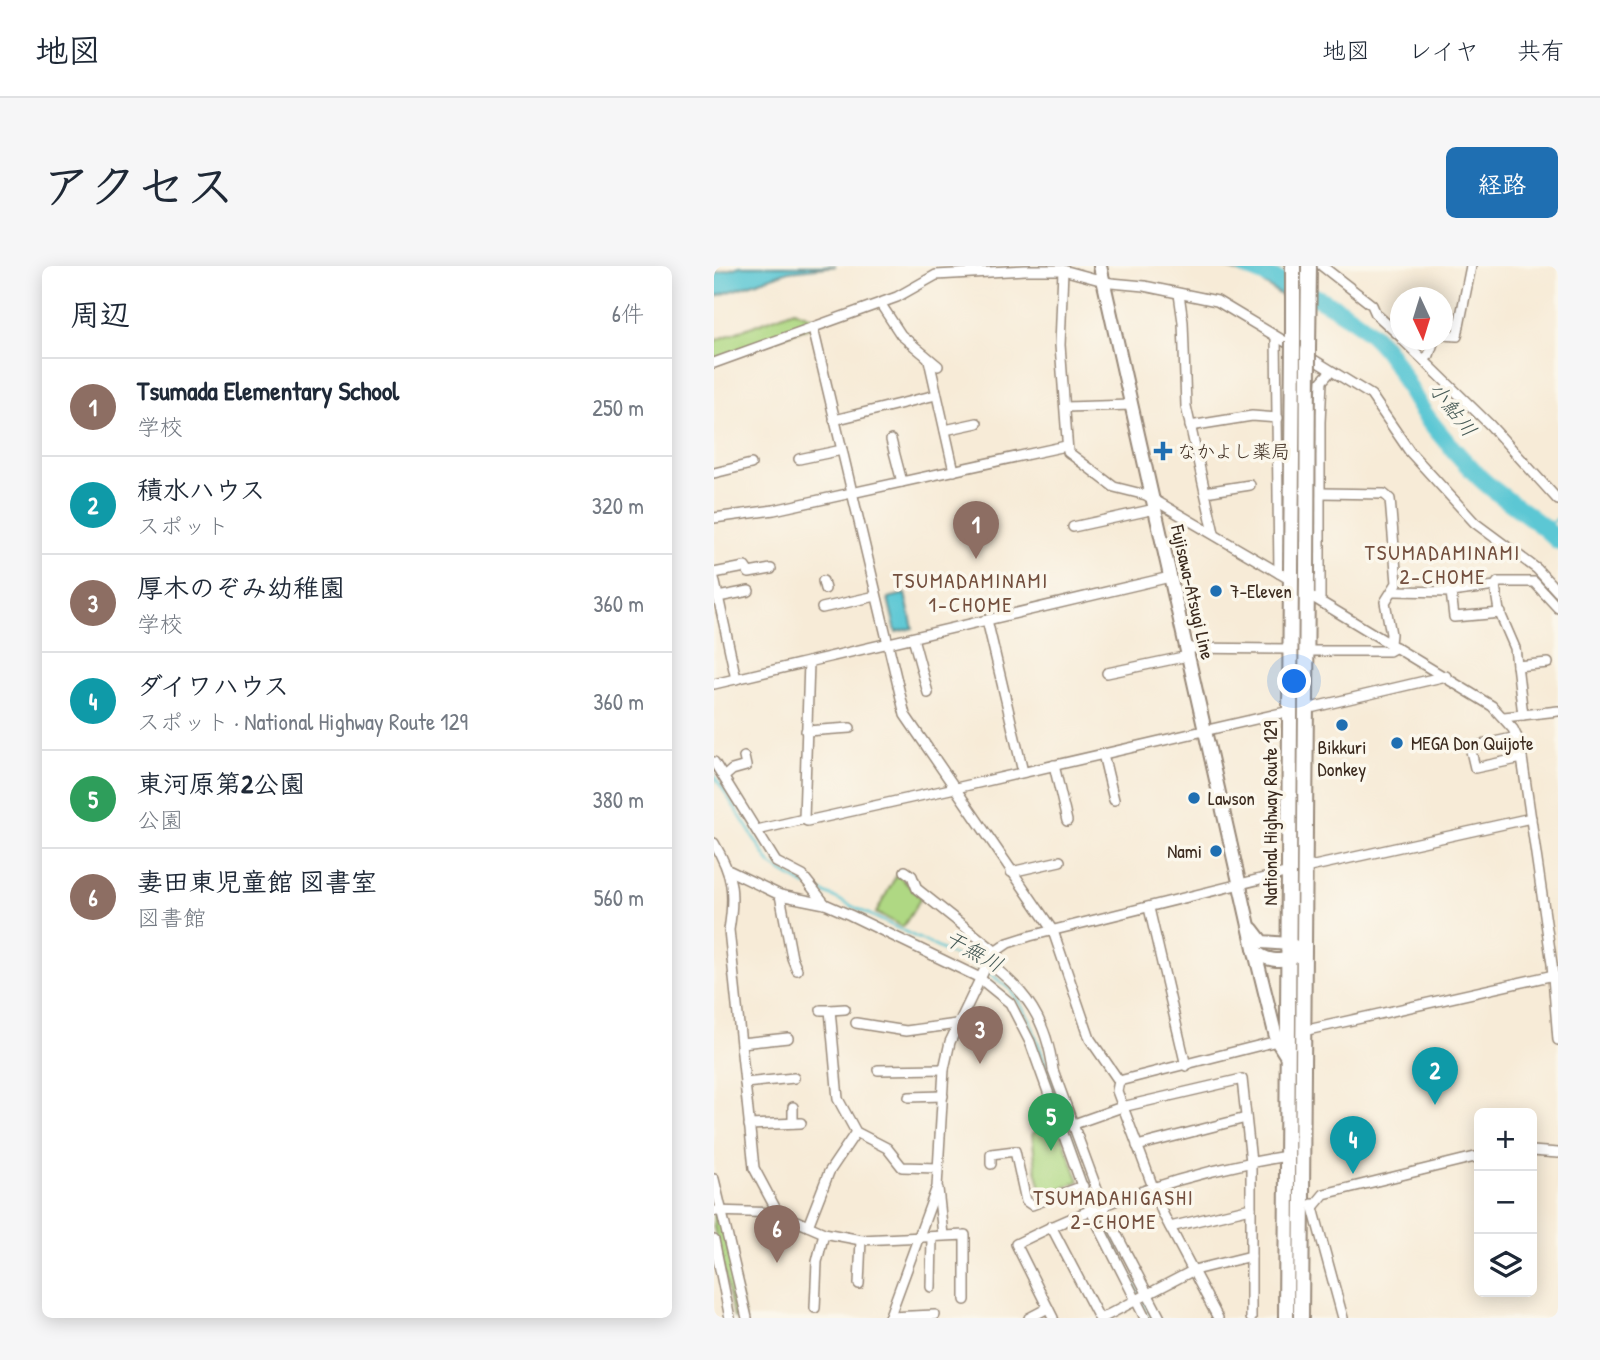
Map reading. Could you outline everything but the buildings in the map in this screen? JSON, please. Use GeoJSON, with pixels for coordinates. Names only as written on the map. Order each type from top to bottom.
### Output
{"type":"FeatureCollection","features":[{"type":"Feature","properties":{"kind":"highway","name":"National Highway Route 129"},"geometry":{"type":"LineString","coordinates":[[1282,1316],[1287,1156],[1291,649],[1287,574],[1293,266]]}},
{"type":"Feature","properties":{"kind":"highway","name":"National Highway Route 129"},"geometry":{"type":"LineString","coordinates":[[1301,1318],[1306,651],[1313,595],[1307,575],[1309,266]]}},
{"type":"Feature","properties":{"kind":"main road","name":"Fujisawa-Atsugi Line"},"geometry":{"type":"LineString","coordinates":[[1102,274],[1254,948],[1277,1041],[1287,1057]]}},
{"type":"Feature","properties":{"kind":"main road"},"geometry":{"type":"LineString","coordinates":[[1250,925],[1262,942],[1289,944],[1304,950]]}},
{"type":"Feature","properties":{"kind":"main road"},"geometry":{"type":"LineString","coordinates":[[1254,948],[1268,959],[1289,959],[1304,950]]}},
{"type":"Feature","properties":{"kind":"street"},"geometry":{"type":"LineString","coordinates":[[1453,336],[1457,336],[1471,266]]}},
{"type":"Feature","properties":{"kind":"street"},"geometry":{"type":"LineString","coordinates":[[1325,267],[1373,305],[1376,314],[1390,327]]}},
{"type":"Feature","properties":{"kind":"street"},"geometry":{"type":"LineString","coordinates":[[1063,270],[1059,345],[1066,446],[1077,461],[1114,487],[1146,495],[1154,505],[1214,533],[1287,574]]}},
{"type":"Feature","properties":{"kind":"street"},"geometry":{"type":"LineString","coordinates":[[714,363],[880,303],[936,275],[1063,270],[1102,274],[1217,301],[1371,395],[1410,452],[1475,523],[1537,569],[1558,592]]}},
{"type":"Feature","properties":{"kind":"street"},"geometry":{"type":"LineString","coordinates":[[1178,294],[1184,322],[1183,384],[1214,533]]}},
{"type":"Feature","properties":{"kind":"street"},"geometry":{"type":"LineString","coordinates":[[880,303],[901,335],[938,366]]}},
{"type":"Feature","properties":{"kind":"street"},"geometry":{"type":"LineString","coordinates":[[813,328],[905,715],[1053,931],[1090,1039],[1119,1081],[1117,1091],[1152,1188],[1218,1318]]}},
{"type":"Feature","properties":{"kind":"street"},"geometry":{"type":"LineString","coordinates":[[1276,337],[1287,574]]}},
{"type":"Feature","properties":{"kind":"street"},"geometry":{"type":"LineString","coordinates":[[1415,350],[1558,500]]}},
{"type":"Feature","properties":{"kind":"street"},"geometry":{"type":"LineString","coordinates":[[1424,359],[1431,350]]}},
{"type":"Feature","properties":{"kind":"street"},"geometry":{"type":"LineString","coordinates":[[929,360],[954,471]]}},
{"type":"Feature","properties":{"kind":"street"},"geometry":{"type":"LineString","coordinates":[[1330,372],[1322,381],[1320,493],[1313,595],[1446,676],[1504,718],[1517,737],[1554,975],[1558,1040]]}},
{"type":"Feature","properties":{"kind":"street"},"geometry":{"type":"LineString","coordinates":[[834,419],[936,396]]}},
{"type":"Feature","properties":{"kind":"street"},"geometry":{"type":"LineString","coordinates":[[1065,407],[1132,405]]}},
{"type":"Feature","properties":{"kind":"street"},"geometry":{"type":"LineString","coordinates":[[1190,426],[1251,416],[1278,418]]}},
{"type":"Feature","properties":{"kind":"street"},"geometry":{"type":"LineString","coordinates":[[944,430],[977,423]]}},
{"type":"Feature","properties":{"kind":"street"},"geometry":{"type":"LineString","coordinates":[[890,445],[902,482]]}},
{"type":"Feature","properties":{"kind":"street"},"geometry":{"type":"LineString","coordinates":[[714,518],[774,510],[1066,446]]}},
{"type":"Feature","properties":{"kind":"street"},"geometry":{"type":"LineString","coordinates":[[799,459],[842,450]]}},
{"type":"Feature","properties":{"kind":"street"},"geometry":{"type":"LineString","coordinates":[[714,473],[746,463]]}},
{"type":"Feature","properties":{"kind":"street"},"geometry":{"type":"LineString","coordinates":[[1205,492],[1250,485]]}},
{"type":"Feature","properties":{"kind":"street"},"geometry":{"type":"LineString","coordinates":[[1306,651],[1389,650],[1393,645],[1385,602],[1394,591],[1396,583],[1390,499],[1384,494],[1320,493]]}},
{"type":"Feature","properties":{"kind":"street"},"geometry":{"type":"LineString","coordinates":[[1073,527],[1154,505]]}},
{"type":"Feature","properties":{"kind":"street"},"geometry":{"type":"LineString","coordinates":[[736,679],[714,576],[739,564],[750,573],[771,569]]}},
{"type":"Feature","properties":{"kind":"street"},"geometry":{"type":"LineString","coordinates":[[714,684],[1170,577]]}},
{"type":"Feature","properties":{"kind":"street"},"geometry":{"type":"LineString","coordinates":[[1394,591],[1451,592],[1495,586],[1499,582],[1534,582],[1558,608]]}},
{"type":"Feature","properties":{"kind":"street"},"geometry":{"type":"LineString","coordinates":[[1495,586],[1501,613],[1515,648],[1523,715]]}},
{"type":"Feature","properties":{"kind":"street"},"geometry":{"type":"LineString","coordinates":[[716,592],[749,591]]}},
{"type":"Feature","properties":{"kind":"street"},"geometry":{"type":"LineString","coordinates":[[1451,592],[1454,617],[1501,613]]}},
{"type":"Feature","properties":{"kind":"street"},"geometry":{"type":"LineString","coordinates":[[829,609],[876,596]]}},
{"type":"Feature","properties":{"kind":"street"},"geometry":{"type":"LineString","coordinates":[[987,620],[1023,772]]}},
{"type":"Feature","properties":{"kind":"street"},"geometry":{"type":"LineString","coordinates":[[913,638],[928,687]]}},
{"type":"Feature","properties":{"kind":"street"},"geometry":{"type":"LineString","coordinates":[[1107,673],[1187,652],[1291,649]]}},
{"type":"Feature","properties":{"kind":"street"},"geometry":{"type":"LineString","coordinates":[[804,819],[809,662]]}},
{"type":"Feature","properties":{"kind":"street"},"geometry":{"type":"LineString","coordinates":[[1517,666],[1548,663]]}},
{"type":"Feature","properties":{"kind":"street"},"geometry":{"type":"LineString","coordinates":[[1306,709],[1446,676]]}},
{"type":"Feature","properties":{"kind":"street"},"geometry":{"type":"LineString","coordinates":[[757,830],[956,788],[1290,711]]}},
{"type":"Feature","properties":{"kind":"street"},"geometry":{"type":"LineString","coordinates":[[1504,718],[1558,711]]}},
{"type":"Feature","properties":{"kind":"street"},"geometry":{"type":"LineString","coordinates":[[806,731],[850,728]]}},
{"type":"Feature","properties":{"kind":"street"},"geometry":{"type":"LineString","coordinates":[[1517,737],[1476,746],[1471,751],[1475,768],[1522,758]]}},
{"type":"Feature","properties":{"kind":"street"},"geometry":{"type":"LineString","coordinates":[[1103,754],[1114,800]]}},
{"type":"Feature","properties":{"kind":"street"},"geometry":{"type":"LineString","coordinates":[[714,762],[776,863],[807,881],[824,902]]}},
{"type":"Feature","properties":{"kind":"street"},"geometry":{"type":"LineString","coordinates":[[1054,765],[1068,816]]}},
{"type":"Feature","properties":{"kind":"street"},"geometry":{"type":"LineString","coordinates":[[724,777],[732,769],[746,766]]}},
{"type":"Feature","properties":{"kind":"street"},"geometry":{"type":"LineString","coordinates":[[1305,868],[1531,818]]}},
{"type":"Feature","properties":{"kind":"street"},"geometry":{"type":"LineString","coordinates":[[714,843],[730,871],[734,899],[729,930],[754,1168],[778,1213]]}},
{"type":"Feature","properties":{"kind":"street"},"geometry":{"type":"LineString","coordinates":[[1011,872],[1060,861]]}},
{"type":"Feature","properties":{"kind":"street"},"geometry":{"type":"LineString","coordinates":[[730,871],[780,895],[808,903],[824,902],[1016,983],[1035,1010],[1074,1124],[1098,1209]]}},
{"type":"Feature","properties":{"kind":"street"},"geometry":{"type":"LineString","coordinates":[[905,871],[912,876],[917,888],[995,951]]}},
{"type":"Feature","properties":{"kind":"street"},"geometry":{"type":"LineString","coordinates":[[943,1236],[937,1187],[944,1069],[957,1024],[995,951],[1018,940],[1235,888],[1240,883],[1289,872]]}},
{"type":"Feature","properties":{"kind":"street"},"geometry":{"type":"LineString","coordinates":[[780,895],[792,958],[797,970]]}},
{"type":"Feature","properties":{"kind":"street"},"geometry":{"type":"LineString","coordinates":[[1149,908],[1186,1066]]}},
{"type":"Feature","properties":{"kind":"street"},"geometry":{"type":"LineString","coordinates":[[983,970],[1018,1014],[1083,1186],[1098,1209],[1142,1297],[1160,1318]]}},
{"type":"Feature","properties":{"kind":"street"},"geometry":{"type":"LineString","coordinates":[[1303,1031],[1554,975]]}},
{"type":"Feature","properties":{"kind":"street"},"geometry":{"type":"LineString","coordinates":[[845,1009],[826,1010],[838,1099],[856,1132],[887,1148],[902,1167],[938,1168]]}},
{"type":"Feature","properties":{"kind":"street"},"geometry":{"type":"LineString","coordinates":[[856,1023],[906,1031],[957,1024]]}},
{"type":"Feature","properties":{"kind":"street"},"geometry":{"type":"LineString","coordinates":[[741,1043],[788,1038]]}},
{"type":"Feature","properties":{"kind":"street"},"geometry":{"type":"LineString","coordinates":[[1119,1081],[1277,1041]]}},
{"type":"Feature","properties":{"kind":"street"},"geometry":{"type":"LineString","coordinates":[[878,1070],[898,1072],[944,1069]]}},
{"type":"Feature","properties":{"kind":"street"},"geometry":{"type":"LineString","coordinates":[[1074,1124],[1122,1107],[1240,1077],[1242,1079],[1251,1162],[1251,1318]]}},
{"type":"Feature","properties":{"kind":"street"},"geometry":{"type":"LineString","coordinates":[[745,1083],[794,1078]]}},
{"type":"Feature","properties":{"kind":"street"},"geometry":{"type":"LineString","coordinates":[[909,1097],[943,1096]]}},
{"type":"Feature","properties":{"kind":"street"},"geometry":{"type":"LineString","coordinates":[[749,1125],[797,1123],[793,1107]]}},
{"type":"Feature","properties":{"kind":"street"},"geometry":{"type":"LineString","coordinates":[[1137,1146],[1246,1118]]}},
{"type":"Feature","properties":{"kind":"street"},"geometry":{"type":"LineString","coordinates":[[808,1226],[829,1172],[856,1132]]}},
{"type":"Feature","properties":{"kind":"street"},"geometry":{"type":"LineString","coordinates":[[991,1164],[991,1150],[1014,1151],[1022,1163],[1023,1199],[1032,1205],[1083,1186]]}},
{"type":"Feature","properties":{"kind":"street"},"geometry":{"type":"LineString","coordinates":[[1537,1151],[1558,1153]]}},
{"type":"Feature","properties":{"kind":"street"},"geometry":{"type":"LineString","coordinates":[[1053,1318],[1015,1248],[1016,1244],[1051,1227],[1152,1188],[1251,1162],[1287,1156]]}},
{"type":"Feature","properties":{"kind":"street"},"geometry":{"type":"LineString","coordinates":[[1314,1206],[1324,1195],[1474,1157]]}},
{"type":"Feature","properties":{"kind":"street"},"geometry":{"type":"LineString","coordinates":[[714,1179],[718,1211],[747,1318]]}},
{"type":"Feature","properties":{"kind":"street"},"geometry":{"type":"LineString","coordinates":[[935,1315],[889,1317],[937,1187]]}},
{"type":"Feature","properties":{"kind":"street"},"geometry":{"type":"LineString","coordinates":[[1302,1191],[1314,1206],[1343,1318]]}},
{"type":"Feature","properties":{"kind":"street"},"geometry":{"type":"LineString","coordinates":[[1170,1227],[1251,1208]]}},
{"type":"Feature","properties":{"kind":"street"},"geometry":{"type":"LineString","coordinates":[[718,1211],[778,1213],[824,1233],[861,1240],[965,1234],[965,1300]]}},
{"type":"Feature","properties":{"kind":"street"},"geometry":{"type":"LineString","coordinates":[[1051,1227],[1100,1318],[1194,1270],[1251,1256]]}},
{"type":"Feature","properties":{"kind":"street"},"geometry":{"type":"LineString","coordinates":[[815,1308],[817,1262],[824,1233]]}},
{"type":"Feature","properties":{"kind":"street"},"geometry":{"type":"LineString","coordinates":[[929,1281],[932,1238]]}},
{"type":"Feature","properties":{"kind":"street"},"geometry":{"type":"LineString","coordinates":[[714,1240],[730,1318]]}},
{"type":"Feature","properties":{"kind":"street"},"geometry":{"type":"LineString","coordinates":[[861,1240],[862,1279]]}},
{"type":"Feature","properties":{"kind":"street"},"geometry":{"type":"LineString","coordinates":[[1142,1297],[1145,1318]]}},
{"type":"Feature","properties":{"kind":"street"},"geometry":{"type":"LineString","coordinates":[[1029,1318],[1048,1308]]}},
{"type":"Feature","properties":{"kind":"green space"},"geometry":{"type":"Polygon","coordinates":[[[794,310],[812,317],[814,325],[714,361],[714,341],[794,310]]]}},
{"type":"Feature","properties":{"kind":"green space"},"geometry":{"type":"Polygon","coordinates":[[[897,874],[921,898],[903,927],[876,913],[897,874]]]}},
{"type":"Feature","properties":{"kind":"green space"},"geometry":{"type":"Polygon","coordinates":[[[1057,1124],[1079,1181],[1043,1197],[1036,1169],[1032,1133],[1057,1124]]]}},
{"type":"Feature","properties":{"kind":"green space"},"geometry":{"type":"Polygon","coordinates":[[[714,1214],[720,1214],[745,1318],[734,1318],[714,1227],[714,1214]]]}},
{"type":"Feature","properties":{"kind":"water"},"geometry":{"type":"Polygon","coordinates":[[[741,266],[836,266],[789,271],[714,297],[714,274],[741,266]]]}},
{"type":"Feature","properties":{"kind":"water"},"geometry":{"type":"Polygon","coordinates":[[[1221,266],[1262,266],[1282,275],[1282,296],[1259,280],[1221,266]]]}},
{"type":"Feature","properties":{"kind":"water"},"geometry":{"type":"Polygon","coordinates":[[[905,594],[913,628],[896,632],[888,598],[905,594]]]}},
{"type":"Feature","properties":{"kind":"waterway","name":"小鮎川"},"geometry":{"type":"LineString","coordinates":[[1244,266],[1318,298],[1368,331],[1388,353],[1424,413],[1456,452],[1496,492],[1539,523],[1558,541]]}},
{"type":"Feature","properties":{"kind":"waterway"},"geometry":{"type":"LineString","coordinates":[[1546,527],[1558,518]]}},
{"type":"Feature","properties":{"kind":"waterway","name":"干無川"},"geometry":{"type":"LineString","coordinates":[[714,775],[771,865],[806,886]]}},
{"type":"Feature","properties":{"kind":"waterway","name":"干無川"},"geometry":{"type":"LineString","coordinates":[[819,890],[988,972],[1011,990],[1029,1018],[1096,1204]]}},
{"type":"Feature","properties":{"kind":"waterway","name":"干無川"},"geometry":{"type":"LineString","coordinates":[[1098,1210],[1140,1295]]}},
{"type":"Feature","properties":{"kind":"waterway","name":"干無川"},"geometry":{"type":"LineString","coordinates":[[1143,1301],[1152,1318]]}},
{"type":"Feature","properties":{"kind":"place","name":"なかよし薬局"},"geometry":{"type":"Point","coordinates":[1163,451]}},
{"type":"Feature","properties":{"kind":"place","name":"Tsumada Elementary School"},"geometry":{"type":"Point","coordinates":[976,559]}},
{"type":"Feature","properties":{"kind":"place","name":"7-Eleven"},"geometry":{"type":"Point","coordinates":[1216,591]}},
{"type":"Feature","properties":{"kind":"place","name":"Bikkuri Donkey"},"geometry":{"type":"Point","coordinates":[1342,725]}},
{"type":"Feature","properties":{"kind":"place","name":"MEGA Don Quijote"},"geometry":{"type":"Point","coordinates":[1397,743]}},
{"type":"Feature","properties":{"kind":"place","name":"Lawson"},"geometry":{"type":"Point","coordinates":[1194,798]}},
{"type":"Feature","properties":{"kind":"place","name":"Nami"},"geometry":{"type":"Point","coordinates":[1216,851]}},
{"type":"Feature","properties":{"kind":"place","name":"厚木のぞみ幼稚園"},"geometry":{"type":"Point","coordinates":[980,1064]}},
{"type":"Feature","properties":{"kind":"place","name":"積水ハウス"},"geometry":{"type":"Point","coordinates":[1435,1105]}},
{"type":"Feature","properties":{"kind":"place","name":"東河原第2公園"},"geometry":{"type":"Point","coordinates":[1051,1151]}},
{"type":"Feature","properties":{"kind":"place","name":"ダイワハウス"},"geometry":{"type":"Point","coordinates":[1353,1174]}},
{"type":"Feature","properties":{"kind":"place","name":"妻田東児童館 図書室"},"geometry":{"type":"Point","coordinates":[777,1263]}},
{"type":"Feature","properties":{"kind":"district","name":"TSUMADAMINAMI 2-CHOME"},"geometry":{"type":"Point","coordinates":[1443,564]}},
{"type":"Feature","properties":{"kind":"district","name":"TSUMADAMINAMI 1-CHOME"},"geometry":{"type":"Point","coordinates":[971,592]}},
{"type":"Feature","properties":{"kind":"district","name":"TSUMADAHIGASHI 2-CHOME"},"geometry":{"type":"Point","coordinates":[1114,1209]}}]}
